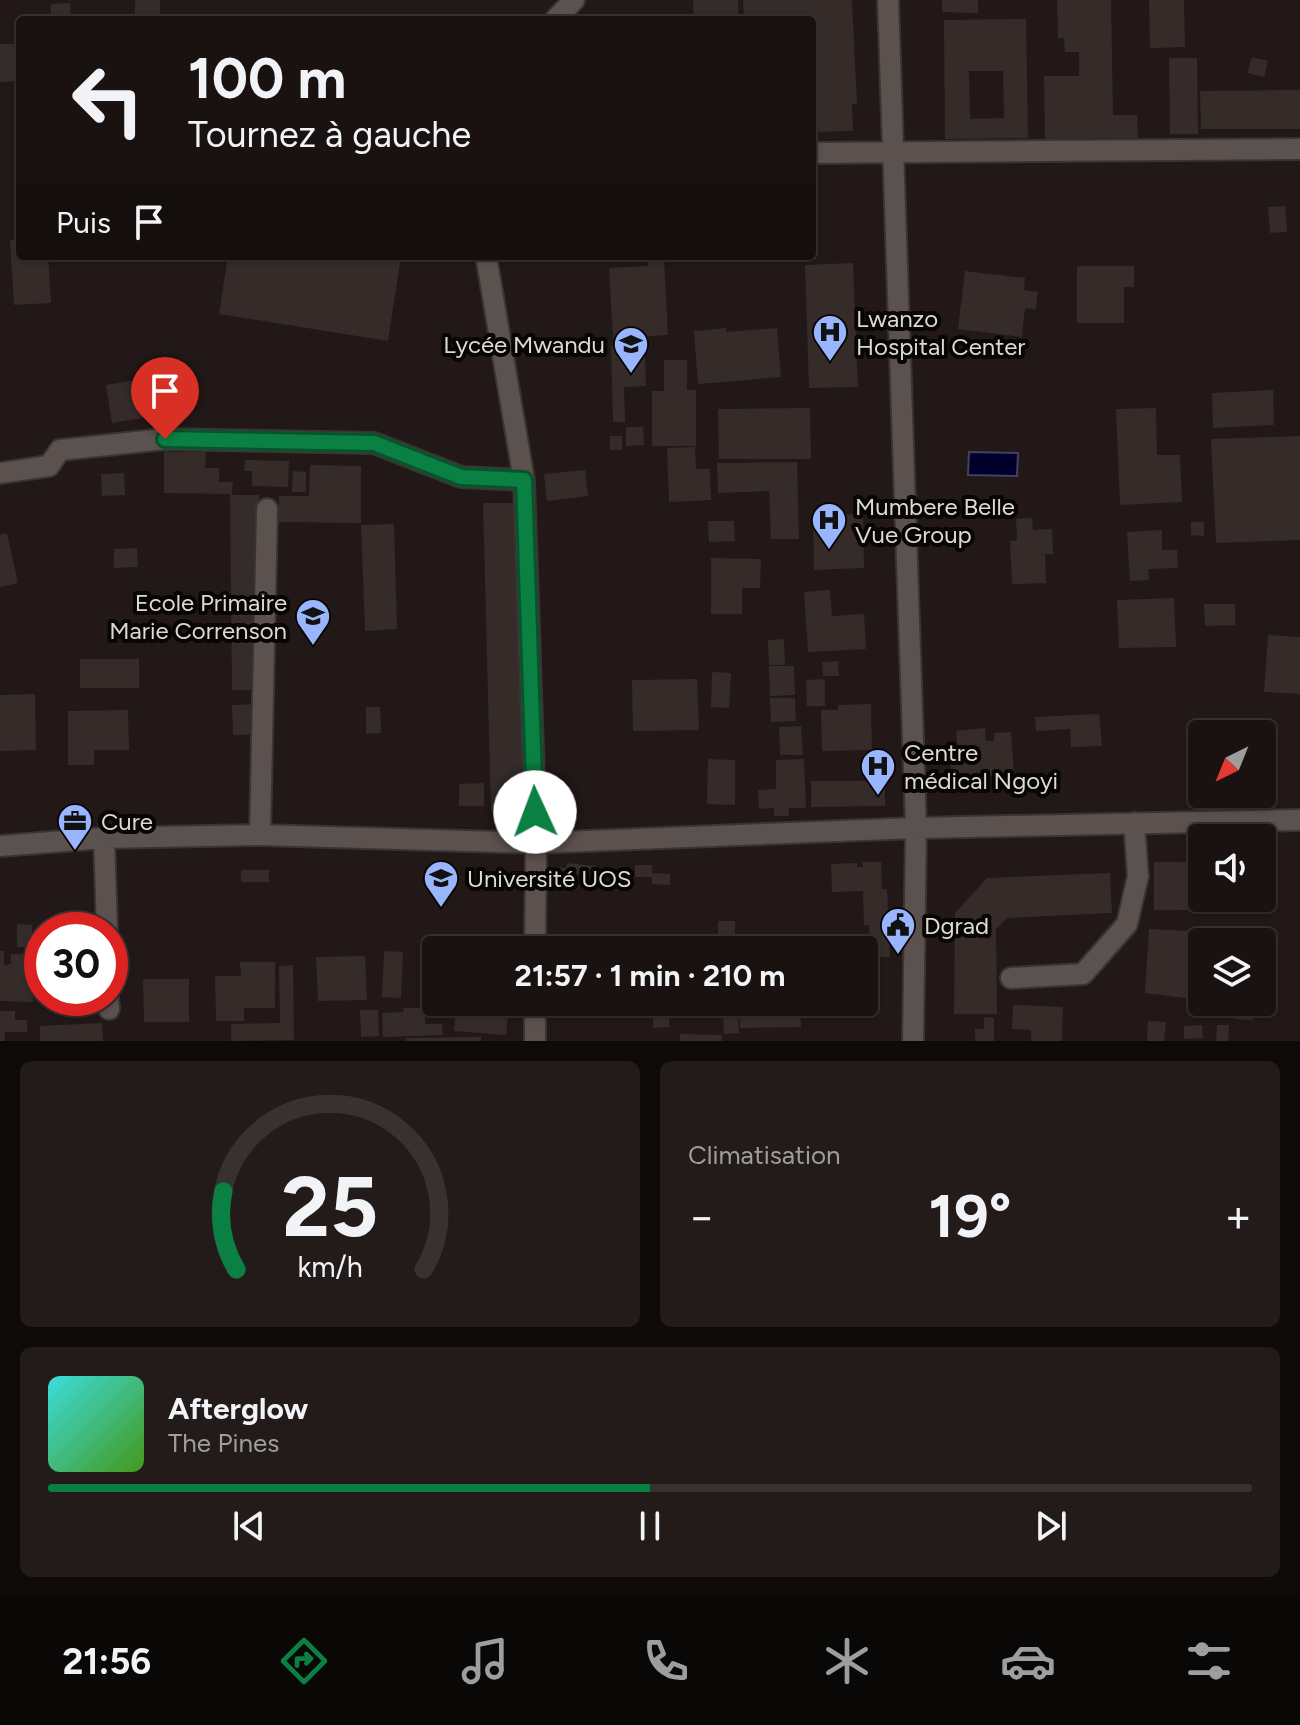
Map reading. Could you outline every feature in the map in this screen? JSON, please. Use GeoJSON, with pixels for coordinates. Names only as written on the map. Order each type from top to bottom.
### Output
{"type":"FeatureCollection","features":[{"type":"Feature","properties":{"kind":"street"},"geometry":{"type":"LineString","coordinates":[[559,16],[574,0]]}},
{"type":"Feature","properties":{"kind":"street"},"geometry":{"type":"LineString","coordinates":[[888,0],[916,828],[913,1041]]}},
{"type":"Feature","properties":{"kind":"street"},"geometry":{"type":"LineString","coordinates":[[816,153],[1300,149]]}},
{"type":"Feature","properties":{"kind":"street"},"geometry":{"type":"LineString","coordinates":[[487,260],[524,480],[536,843],[535,936]]}},
{"type":"Feature","properties":{"kind":"street"},"geometry":{"type":"LineString","coordinates":[[0,473],[49,466],[60,450],[165,439],[374,443],[461,477],[524,480]]}},
{"type":"Feature","properties":{"kind":"street"},"geometry":{"type":"LineString","coordinates":[[260,835],[267,509]]}},
{"type":"Feature","properties":{"kind":"street"},"geometry":{"type":"LineString","coordinates":[[0,846],[104,838],[260,835],[536,843],[916,828],[1300,820]]}},
{"type":"Feature","properties":{"kind":"street"},"geometry":{"type":"LineString","coordinates":[[1011,978],[1083,974],[1127,924],[1138,876],[1134,823]]}},
{"type":"Feature","properties":{"kind":"street"},"geometry":{"type":"LineString","coordinates":[[104,838],[106,912]]}},
{"type":"Feature","properties":{"kind":"street"},"geometry":{"type":"LineString","coordinates":[[535,1016],[535,1041]]}},
{"type":"Feature","properties":{"kind":"shaded area"},"geometry":{"type":"Polygon","coordinates":[[[969,452],[1018,453],[1017,476],[968,475],[969,452]]]}},
{"type":"Feature","properties":{"kind":"building"},"geometry":{"type":"Polygon","coordinates":[[[135,0],[160,0],[160,16],[135,16],[135,0]]]}},
{"type":"Feature","properties":{"kind":"building"},"geometry":{"type":"Polygon","coordinates":[[[693,0],[738,0],[738,16],[694,16],[693,0]]]}},
{"type":"Feature","properties":{"kind":"building"},"geometry":{"type":"Polygon","coordinates":[[[743,0],[852,0],[857,104],[852,104],[853,131],[816,132],[816,16],[744,16],[743,0]]]}},
{"type":"Feature","properties":{"kind":"building"},"geometry":{"type":"Polygon","coordinates":[[[942,0],[978,0],[978,13],[942,12],[942,0]]]}},
{"type":"Feature","properties":{"kind":"building"},"geometry":{"type":"Polygon","coordinates":[[[1057,0],[1111,0],[1113,115],[1137,115],[1138,138],[1045,139],[1044,76],[1079,76],[1079,52],[1065,52],[1064,38],[1058,38],[1057,0]]]}},
{"type":"Feature","properties":{"kind":"building"},"geometry":{"type":"Polygon","coordinates":[[[1149,0],[1184,0],[1185,47],[1150,48],[1149,0]]]}},
{"type":"Feature","properties":{"kind":"building"},"geometry":{"type":"Polygon","coordinates":[[[70,3],[71,16],[51,16],[51,4],[70,3]]]}},
{"type":"Feature","properties":{"kind":"building"},"geometry":{"type":"Polygon","coordinates":[[[1026,19],[1028,138],[945,139],[944,20],[1026,19]],[[969,71],[970,119],[1004,118],[1003,71],[969,71]]]}},
{"type":"Feature","properties":{"kind":"building"},"geometry":{"type":"Polygon","coordinates":[[[0,44],[16,44],[16,81],[0,82],[0,44]]]}},
{"type":"Feature","properties":{"kind":"building"},"geometry":{"type":"Polygon","coordinates":[[[1252,57],[1268,61],[1264,77],[1247,73],[1252,57]]]}},
{"type":"Feature","properties":{"kind":"building"},"geometry":{"type":"Polygon","coordinates":[[[1169,58],[1197,58],[1198,134],[1170,134],[1169,58]]]}},
{"type":"Feature","properties":{"kind":"building"},"geometry":{"type":"Polygon","coordinates":[[[1300,90],[1300,129],[1201,129],[1200,91],[1300,90]]]}},
{"type":"Feature","properties":{"kind":"building"},"geometry":{"type":"Polygon","coordinates":[[[1285,206],[1287,232],[1270,233],[1268,207],[1285,206]]]}},
{"type":"Feature","properties":{"kind":"building"},"geometry":{"type":"Polygon","coordinates":[[[10,240],[16,240],[16,260],[48,260],[51,303],[14,305],[10,240]]]}},
{"type":"Feature","properties":{"kind":"building"},"geometry":{"type":"Polygon","coordinates":[[[227,260],[400,260],[388,341],[219,314],[227,260]]]}},
{"type":"Feature","properties":{"kind":"building"},"geometry":{"type":"Polygon","coordinates":[[[648,260],[664,260],[668,335],[613,338],[609,268],[648,266],[648,260]]]}},
{"type":"Feature","properties":{"kind":"building"},"geometry":{"type":"Polygon","coordinates":[[[853,263],[858,387],[809,388],[805,265],[853,263]]]}},
{"type":"Feature","properties":{"kind":"building"},"geometry":{"type":"Polygon","coordinates":[[[1077,266],[1134,266],[1134,287],[1124,287],[1124,323],[1077,323],[1077,266]]]}},
{"type":"Feature","properties":{"kind":"building"},"geometry":{"type":"Polygon","coordinates":[[[965,271],[1025,278],[1024,290],[1038,292],[1036,309],[1025,308],[1022,337],[958,329],[965,271]]]}},
{"type":"Feature","properties":{"kind":"building"},"geometry":{"type":"Polygon","coordinates":[[[726,328],[726,332],[777,328],[781,377],[698,384],[694,331],[726,328]]]}},
{"type":"Feature","properties":{"kind":"building"},"geometry":{"type":"Polygon","coordinates":[[[635,345],[635,358],[645,357],[646,386],[624,387],[625,422],[613,422],[611,346],[635,345]]]}},
{"type":"Feature","properties":{"kind":"building"},"geometry":{"type":"Polygon","coordinates":[[[664,360],[687,360],[687,390],[696,390],[696,446],[652,446],[652,391],[664,391],[664,360]]]}},
{"type":"Feature","properties":{"kind":"building"},"geometry":{"type":"Polygon","coordinates":[[[136,380],[143,418],[112,423],[106,385],[136,380]]]}},
{"type":"Feature","properties":{"kind":"building"},"geometry":{"type":"Polygon","coordinates":[[[1273,390],[1274,425],[1213,428],[1212,393],[1273,390]]]}},
{"type":"Feature","properties":{"kind":"building"},"geometry":{"type":"Polygon","coordinates":[[[810,408],[811,459],[719,459],[718,409],[810,408]]]}},
{"type":"Feature","properties":{"kind":"building"},"geometry":{"type":"Polygon","coordinates":[[[1156,408],[1157,455],[1180,455],[1182,502],[1120,505],[1116,409],[1156,408]]]}},
{"type":"Feature","properties":{"kind":"building"},"geometry":{"type":"Polygon","coordinates":[[[626,427],[643,427],[644,445],[626,446],[626,427]]]}},
{"type":"Feature","properties":{"kind":"building"},"geometry":{"type":"Polygon","coordinates":[[[610,436],[622,436],[622,450],[610,450],[610,436]]]}},
{"type":"Feature","properties":{"kind":"building"},"geometry":{"type":"Polygon","coordinates":[[[1300,436],[1300,540],[1216,543],[1211,439],[1300,436]]]}},
{"type":"Feature","properties":{"kind":"building"},"geometry":{"type":"Polygon","coordinates":[[[695,447],[696,469],[710,469],[711,500],[669,502],[667,448],[695,447]]]}},
{"type":"Feature","properties":{"kind":"building"},"geometry":{"type":"Polygon","coordinates":[[[164,452],[206,452],[205,468],[219,468],[219,482],[233,482],[232,495],[259,495],[262,690],[232,690],[230,494],[164,493],[164,452]]]}},
{"type":"Feature","properties":{"kind":"building"},"geometry":{"type":"Polygon","coordinates":[[[245,460],[289,461],[288,487],[252,486],[252,471],[244,471],[245,460]]]}},
{"type":"Feature","properties":{"kind":"building"},"geometry":{"type":"Polygon","coordinates":[[[797,462],[799,539],[771,539],[769,491],[718,493],[717,463],[797,462]]]}},
{"type":"Feature","properties":{"kind":"building"},"geometry":{"type":"Polygon","coordinates":[[[310,465],[361,466],[361,523],[279,522],[279,496],[309,496],[310,465]]]}},
{"type":"Feature","properties":{"kind":"building"},"geometry":{"type":"Polygon","coordinates":[[[585,470],[588,496],[547,501],[544,474],[585,470]]]}},
{"type":"Feature","properties":{"kind":"building"},"geometry":{"type":"Polygon","coordinates":[[[293,471],[306,472],[306,492],[292,492],[293,471]]]}},
{"type":"Feature","properties":{"kind":"building"},"geometry":{"type":"Polygon","coordinates":[[[124,473],[125,495],[102,496],[101,474],[124,473]]]}},
{"type":"Feature","properties":{"kind":"building"},"geometry":{"type":"Polygon","coordinates":[[[483,503],[515,503],[523,812],[491,812],[483,503]]]}},
{"type":"Feature","properties":{"kind":"building"},"geometry":{"type":"Polygon","coordinates":[[[863,514],[864,568],[814,570],[813,515],[863,514]]]}},
{"type":"Feature","properties":{"kind":"building"},"geometry":{"type":"Polygon","coordinates":[[[1032,518],[1033,530],[1052,529],[1053,554],[1045,554],[1046,583],[1012,584],[1010,541],[1017,541],[1016,519],[1032,518]]]}},
{"type":"Feature","properties":{"kind":"building"},"geometry":{"type":"Polygon","coordinates":[[[708,521],[734,521],[735,541],[709,542],[708,521]]]}},
{"type":"Feature","properties":{"kind":"building"},"geometry":{"type":"Polygon","coordinates":[[[1191,522],[1204,522],[1204,536],[1191,535],[1191,522]]]}},
{"type":"Feature","properties":{"kind":"building"},"geometry":{"type":"Polygon","coordinates":[[[394,524],[397,629],[365,631],[361,525],[394,524]]]}},
{"type":"Feature","properties":{"kind":"building"},"geometry":{"type":"Polygon","coordinates":[[[1162,530],[1162,550],[1177,550],[1178,568],[1148,569],[1149,580],[1130,581],[1127,532],[1162,530]]]}},
{"type":"Feature","properties":{"kind":"building"},"geometry":{"type":"Polygon","coordinates":[[[7,533],[18,583],[0,587],[0,535],[7,533]]]}},
{"type":"Feature","properties":{"kind":"building"},"geometry":{"type":"Polygon","coordinates":[[[137,548],[138,567],[114,568],[114,549],[137,548]]]}},
{"type":"Feature","properties":{"kind":"building"},"geometry":{"type":"Polygon","coordinates":[[[711,558],[761,559],[760,588],[742,588],[742,614],[711,614],[711,558]]]}},
{"type":"Feature","properties":{"kind":"building"},"geometry":{"type":"Polygon","coordinates":[[[830,590],[832,616],[864,614],[866,649],[808,652],[804,592],[830,590]]]}},
{"type":"Feature","properties":{"kind":"building"},"geometry":{"type":"Polygon","coordinates":[[[1174,598],[1176,647],[1119,648],[1117,600],[1174,598]]]}},
{"type":"Feature","properties":{"kind":"building"},"geometry":{"type":"Polygon","coordinates":[[[1204,604],[1235,604],[1235,625],[1205,626],[1204,604]]]}},
{"type":"Feature","properties":{"kind":"building"},"geometry":{"type":"Polygon","coordinates":[[[1268,635],[1300,637],[1300,694],[1264,692],[1268,635]]]}},
{"type":"Feature","properties":{"kind":"building"},"geometry":{"type":"Polygon","coordinates":[[[784,639],[785,665],[769,665],[768,640],[784,639]]]}},
{"type":"Feature","properties":{"kind":"building"},"geometry":{"type":"Polygon","coordinates":[[[80,659],[139,659],[139,688],[80,688],[80,659]]]}},
{"type":"Feature","properties":{"kind":"building"},"geometry":{"type":"Polygon","coordinates":[[[838,661],[839,676],[823,676],[822,662],[838,661]]]}},
{"type":"Feature","properties":{"kind":"building"},"geometry":{"type":"Polygon","coordinates":[[[769,666],[794,666],[795,695],[770,696],[769,666]]]}},
{"type":"Feature","properties":{"kind":"building"},"geometry":{"type":"Polygon","coordinates":[[[712,672],[731,673],[729,708],[711,707],[712,672]]]}},
{"type":"Feature","properties":{"kind":"building"},"geometry":{"type":"Polygon","coordinates":[[[697,679],[699,730],[633,731],[632,680],[697,679]]]}},
{"type":"Feature","properties":{"kind":"building"},"geometry":{"type":"Polygon","coordinates":[[[825,679],[825,706],[807,706],[806,680],[825,679]]]}},
{"type":"Feature","properties":{"kind":"building"},"geometry":{"type":"Polygon","coordinates":[[[35,694],[36,750],[0,751],[0,695],[35,694]]]}},
{"type":"Feature","properties":{"kind":"building"},"geometry":{"type":"Polygon","coordinates":[[[770,698],[795,698],[796,721],[771,722],[770,698]]]}},
{"type":"Feature","properties":{"kind":"building"},"geometry":{"type":"Polygon","coordinates":[[[261,704],[262,734],[233,735],[232,705],[261,704]]]}},
{"type":"Feature","properties":{"kind":"building"},"geometry":{"type":"Polygon","coordinates":[[[871,704],[872,750],[822,751],[821,710],[838,710],[838,705],[871,704]]]}},
{"type":"Feature","properties":{"kind":"building"},"geometry":{"type":"Polygon","coordinates":[[[366,707],[380,707],[381,733],[366,734],[366,707]]]}},
{"type":"Feature","properties":{"kind":"building"},"geometry":{"type":"Polygon","coordinates":[[[128,710],[129,750],[94,750],[94,765],[68,765],[68,711],[128,710]]]}},
{"type":"Feature","properties":{"kind":"building"},"geometry":{"type":"Polygon","coordinates":[[[1099,714],[1102,746],[1071,747],[1070,729],[1036,731],[1035,717],[1099,714]]]}},
{"type":"Feature","properties":{"kind":"building"},"geometry":{"type":"Polygon","coordinates":[[[801,726],[803,755],[780,755],[779,727],[801,726]]]}},
{"type":"Feature","properties":{"kind":"building"},"geometry":{"type":"Polygon","coordinates":[[[985,728],[986,741],[994,741],[994,733],[1011,732],[1014,775],[970,778],[969,773],[951,774],[950,759],[959,759],[956,731],[985,728]]]}},
{"type":"Feature","properties":{"kind":"building"},"geometry":{"type":"Polygon","coordinates":[[[708,759],[735,760],[735,805],[707,804],[708,759]]]}},
{"type":"Feature","properties":{"kind":"building"},"geometry":{"type":"Polygon","coordinates":[[[804,759],[806,808],[789,808],[789,816],[774,816],[774,808],[759,809],[758,790],[776,789],[776,760],[804,759]]]}},
{"type":"Feature","properties":{"kind":"building"},"geometry":{"type":"Polygon","coordinates":[[[811,781],[885,781],[885,806],[811,807],[811,781]]]}},
{"type":"Feature","properties":{"kind":"building"},"geometry":{"type":"Polygon","coordinates":[[[484,783],[484,806],[459,806],[459,784],[484,783]]]}},
{"type":"Feature","properties":{"kind":"building"},"geometry":{"type":"Polygon","coordinates":[[[862,862],[881,862],[882,889],[887,889],[890,957],[878,957],[878,936],[869,936],[869,925],[864,925],[863,891],[832,892],[831,864],[857,863],[857,867],[863,867],[862,862]]]}},
{"type":"Feature","properties":{"kind":"building"},"geometry":{"type":"Polygon","coordinates":[[[1154,862],[1188,862],[1188,910],[1154,910],[1154,862]]]}},
{"type":"Feature","properties":{"kind":"building"},"geometry":{"type":"Polygon","coordinates":[[[567,863],[596,866],[596,876],[558,872],[558,867],[566,868],[567,863]]]}},
{"type":"Feature","properties":{"kind":"building"},"geometry":{"type":"Polygon","coordinates":[[[635,865],[652,865],[652,873],[670,874],[670,885],[652,884],[652,877],[635,877],[635,865]]]}},
{"type":"Feature","properties":{"kind":"building"},"geometry":{"type":"Polygon","coordinates":[[[241,870],[269,870],[269,882],[241,882],[241,870]]]}},
{"type":"Feature","properties":{"kind":"building"},"geometry":{"type":"Polygon","coordinates":[[[1110,873],[1112,913],[1007,918],[996,929],[997,1014],[954,1014],[955,913],[987,878],[1110,873]]]}},
{"type":"Feature","properties":{"kind":"building"},"geometry":{"type":"Polygon","coordinates":[[[718,921],[735,921],[735,936],[718,936],[718,921]]]}},
{"type":"Feature","properties":{"kind":"building"},"geometry":{"type":"Polygon","coordinates":[[[17,924],[24,924],[24,947],[17,947],[17,924]]]}},
{"type":"Feature","properties":{"kind":"building"},"geometry":{"type":"Polygon","coordinates":[[[1149,929],[1188,931],[1188,998],[1145,993],[1149,929]]]}},
{"type":"Feature","properties":{"kind":"building"},"geometry":{"type":"Polygon","coordinates":[[[0,951],[4,951],[4,965],[11,964],[11,954],[24,954],[24,1002],[0,1001],[0,951]]]}},
{"type":"Feature","properties":{"kind":"building"},"geometry":{"type":"Polygon","coordinates":[[[384,951],[403,952],[401,998],[382,997],[384,951]]]}},
{"type":"Feature","properties":{"kind":"building"},"geometry":{"type":"Polygon","coordinates":[[[365,956],[367,1000],[318,1001],[316,957],[365,956]]]}},
{"type":"Feature","properties":{"kind":"building"},"geometry":{"type":"Polygon","coordinates":[[[240,962],[275,962],[275,1008],[244,1008],[244,1021],[216,1021],[215,976],[241,976],[240,962]]]}},
{"type":"Feature","properties":{"kind":"building"},"geometry":{"type":"Polygon","coordinates":[[[293,965],[294,1040],[231,1041],[231,1024],[280,1023],[279,966],[293,965]]]}},
{"type":"Feature","properties":{"kind":"building"},"geometry":{"type":"Polygon","coordinates":[[[143,979],[189,979],[189,1022],[144,1022],[143,979]]]}},
{"type":"Feature","properties":{"kind":"building"},"geometry":{"type":"Polygon","coordinates":[[[1013,1005],[1063,1007],[1062,1041],[1031,1041],[1031,1030],[1012,1029],[1013,1005]]]}},
{"type":"Feature","properties":{"kind":"building"},"geometry":{"type":"Polygon","coordinates":[[[403,1008],[422,1008],[425,1024],[442,1024],[443,1035],[383,1037],[382,1013],[404,1012],[403,1008]]]}},
{"type":"Feature","properties":{"kind":"building"},"geometry":{"type":"Polygon","coordinates":[[[360,1010],[378,1010],[379,1036],[361,1037],[360,1010]]]}},
{"type":"Feature","properties":{"kind":"building"},"geometry":{"type":"Polygon","coordinates":[[[0,1011],[15,1011],[15,1020],[27,1020],[27,1032],[5,1032],[5,1041],[0,1041],[0,1011]]]}},
{"type":"Feature","properties":{"kind":"building"},"geometry":{"type":"Polygon","coordinates":[[[455,1016],[508,1016],[506,1035],[454,1031],[455,1016]]]}},
{"type":"Feature","properties":{"kind":"building"},"geometry":{"type":"Polygon","coordinates":[[[653,1016],[669,1016],[669,1027],[653,1028],[653,1016]]]}},
{"type":"Feature","properties":{"kind":"building"},"geometry":{"type":"Polygon","coordinates":[[[723,1016],[738,1016],[739,1033],[724,1034],[723,1016]]]}},
{"type":"Feature","properties":{"kind":"building"},"geometry":{"type":"Polygon","coordinates":[[[740,1016],[801,1016],[801,1027],[740,1028],[740,1016]]]}},
{"type":"Feature","properties":{"kind":"building"},"geometry":{"type":"Polygon","coordinates":[[[1234,1016],[1253,1016],[1253,1020],[1234,1019],[1234,1016]]]}},
{"type":"Feature","properties":{"kind":"building"},"geometry":{"type":"Polygon","coordinates":[[[984,1017],[994,1018],[994,1041],[975,1041],[975,1029],[984,1029],[984,1017]]]}},
{"type":"Feature","properties":{"kind":"building"},"geometry":{"type":"Polygon","coordinates":[[[1148,1021],[1166,1022],[1164,1041],[1147,1041],[1148,1021]]]}},
{"type":"Feature","properties":{"kind":"building"},"geometry":{"type":"Polygon","coordinates":[[[102,1023],[103,1041],[40,1041],[40,1026],[102,1023]]]}},
{"type":"Feature","properties":{"kind":"building"},"geometry":{"type":"Polygon","coordinates":[[[1202,1025],[1203,1038],[1184,1039],[1184,1026],[1202,1025]]]}},
{"type":"Feature","properties":{"kind":"building"},"geometry":{"type":"Polygon","coordinates":[[[1217,1025],[1229,1025],[1228,1041],[1216,1041],[1217,1025]]]}},
{"type":"Feature","properties":{"kind":"building"},"geometry":{"type":"Polygon","coordinates":[[[680,1034],[722,1035],[722,1041],[680,1041],[680,1034]]]}},
{"type":"Feature","properties":{"kind":"building"},"geometry":{"type":"Polygon","coordinates":[[[481,1037],[481,1041],[406,1041],[405,1038],[481,1037]]]}},
{"type":"Feature","properties":{"kind":"place","name":"Lwanzo Hospital Center"},"geometry":{"type":"Point","coordinates":[830,363]}},
{"type":"Feature","properties":{"kind":"place","name":"Lycée Mwandu"},"geometry":{"type":"Point","coordinates":[631,375]}},
{"type":"Feature","properties":{"kind":"place","name":"Mumbere Belle Vue Group"},"geometry":{"type":"Point","coordinates":[829,551]}},
{"type":"Feature","properties":{"kind":"place","name":"Ecole Primaire Marie Correnson"},"geometry":{"type":"Point","coordinates":[313,647]}},
{"type":"Feature","properties":{"kind":"place","name":"Centre médical Ngoyi"},"geometry":{"type":"Point","coordinates":[878,797]}},
{"type":"Feature","properties":{"kind":"place","name":"Cure"},"geometry":{"type":"Point","coordinates":[75,852]}},
{"type":"Feature","properties":{"kind":"place","name":"Université UOS"},"geometry":{"type":"Point","coordinates":[441,909]}},
{"type":"Feature","properties":{"kind":"place","name":"Dgrad"},"geometry":{"type":"Point","coordinates":[898,956]}},
{"type":"Feature","properties":{"kind":"route"},"geometry":{"type":"LineString","coordinates":[[165,439],[374,443],[461,477],[524,480],[535,812]]}}]}
